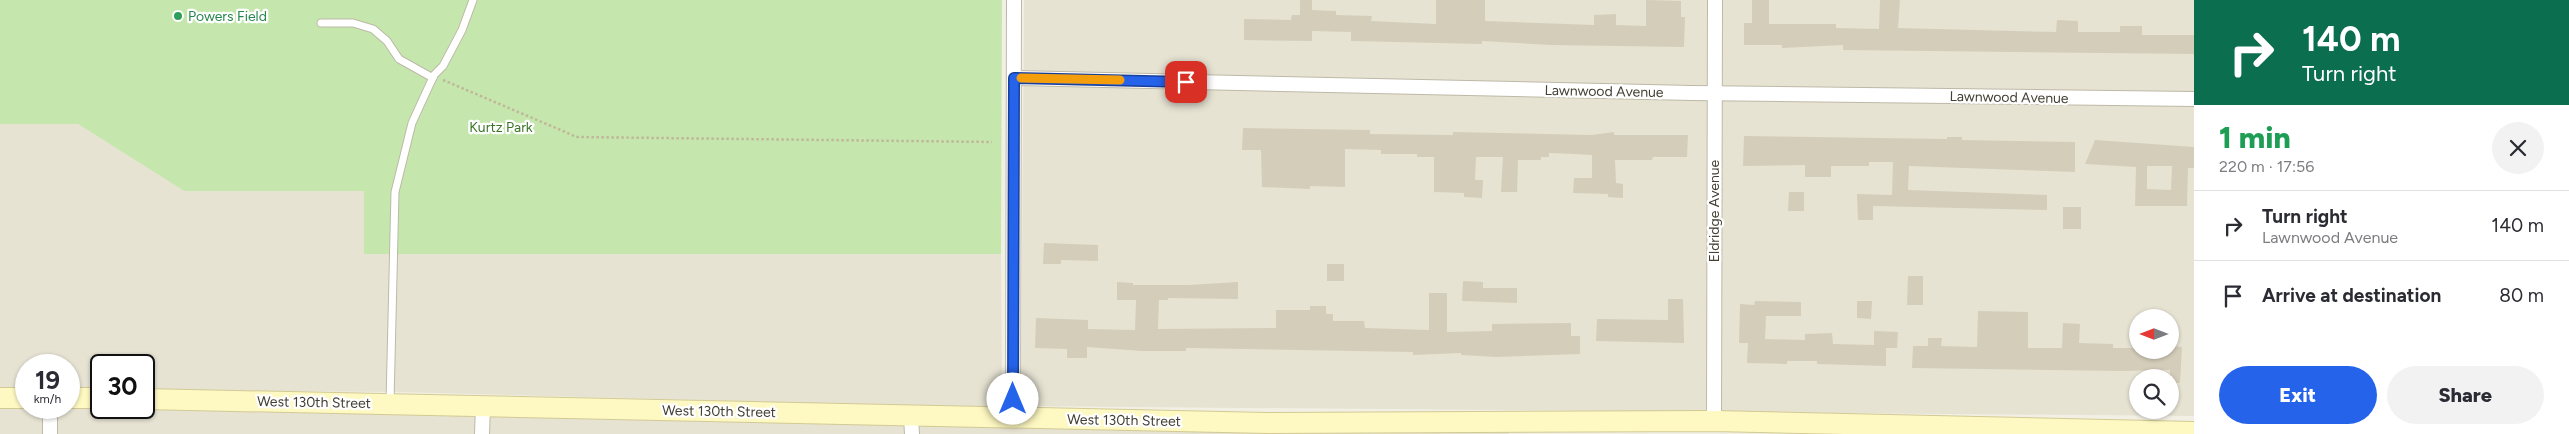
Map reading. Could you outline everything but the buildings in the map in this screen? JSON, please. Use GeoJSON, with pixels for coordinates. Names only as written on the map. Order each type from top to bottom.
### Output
{"type":"FeatureCollection","features":[{"type":"Feature","properties":{"kind":"main road"},"geometry":{"type":"LineString","coordinates":[[0,398],[15,398]]}},
{"type":"Feature","properties":{"kind":"main road","name":"West 130th Street"},"geometry":{"type":"LineString","coordinates":[[155,399],[483,406],[911,425],[1013,418],[1268,428],[1607,425],[1714,422],[1821,429],[2194,432]]}},
{"type":"Feature","properties":{"kind":"street"},"geometry":{"type":"LineString","coordinates":[[1013,418],[1014,0]]}},
{"type":"Feature","properties":{"kind":"street","name":"Eldridge Avenue"},"geometry":{"type":"LineString","coordinates":[[1714,422],[1715,0]]}},
{"type":"Feature","properties":{"kind":"street","name":"Lawnwood Avenue"},"geometry":{"type":"LineString","coordinates":[[1014,78],[1714,93],[2194,99]]}},
{"type":"Feature","properties":{"kind":"street"},"geometry":{"type":"LineString","coordinates":[[482,434],[483,406]]}},
{"type":"Feature","properties":{"kind":"street"},"geometry":{"type":"LineString","coordinates":[[50,419],[50,434]]}},
{"type":"Feature","properties":{"kind":"lane"},"geometry":{"type":"LineString","coordinates":[[390,403],[395,192],[412,123],[433,78],[443,66],[454,44],[473,0]]}},
{"type":"Feature","properties":{"kind":"lane"},"geometry":{"type":"LineString","coordinates":[[321,23],[353,23],[374,29],[387,41],[399,59],[433,78]]}},
{"type":"Feature","properties":{"kind":"path"},"geometry":{"type":"LineString","coordinates":[[442,79],[577,137],[992,142]]}},
{"type":"Feature","properties":{"kind":"shaded area"},"geometry":{"type":"Polygon","coordinates":[[[1024,0],[2194,0],[2194,416],[2179,416],[2179,369],[2129,369],[2129,415],[1021,406],[1024,0]]]}},
{"type":"Feature","properties":{"kind":"shaded area"},"geometry":{"type":"Polygon","coordinates":[[[0,124],[78,124],[184,191],[364,191],[364,254],[1001,254],[1002,408],[397,392],[155,390],[155,354],[90,354],[90,390],[80,389],[80,354],[15,354],[15,389],[0,389],[0,124]]]}},
{"type":"Feature","properties":{"kind":"shaded area"},"geometry":{"type":"Polygon","coordinates":[[[0,406],[15,407],[15,419],[80,419],[80,409],[90,409],[90,419],[155,419],[155,410],[1509,429],[1509,434],[0,434],[0,406]]]}},
{"type":"Feature","properties":{"kind":"green space","name":"Kurtz Park"},"geometry":{"type":"Polygon","coordinates":[[[0,0],[1002,0],[1001,254],[364,254],[364,191],[184,191],[78,124],[0,124],[0,0]]]}},
{"type":"Feature","properties":{"kind":"slow traffic"},"geometry":{"type":"LineString","coordinates":[[1021,78],[1120,80]]}},
{"type":"Feature","properties":{"kind":"place","name":"Powers Field"},"geometry":{"type":"Point","coordinates":[178,16]}},
{"type":"Feature","properties":{"kind":"route"},"geometry":{"type":"LineString","coordinates":[[1013,399],[1014,78],[1186,82]]}}]}
